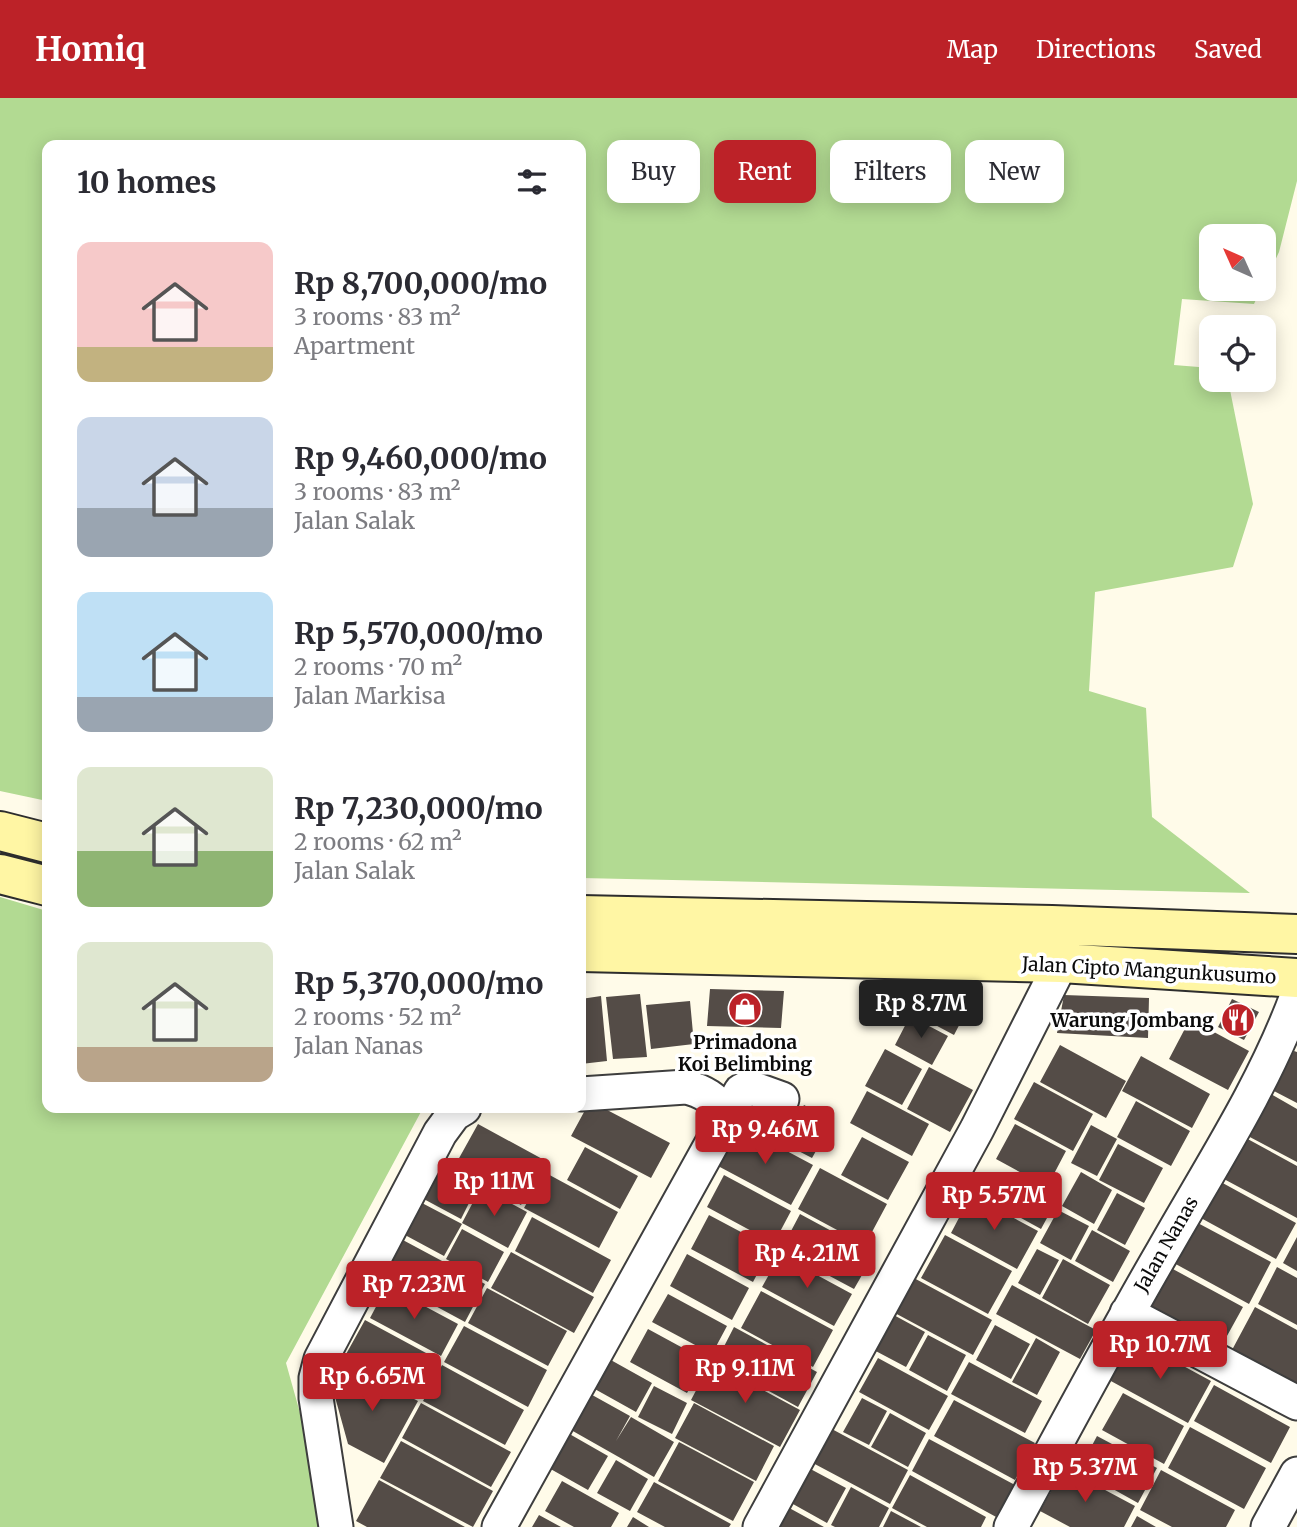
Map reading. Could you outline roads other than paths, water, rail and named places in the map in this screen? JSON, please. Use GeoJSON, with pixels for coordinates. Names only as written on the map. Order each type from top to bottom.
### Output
{"type":"FeatureCollection","features":[{"type":"Feature","properties":{"kind":"street"},"geometry":{"type":"LineString","coordinates":[[0,831],[42,842]]}},
{"type":"Feature","properties":{"kind":"street"},"geometry":{"type":"LineString","coordinates":[[0,874],[42,885]]}},
{"type":"Feature","properties":{"kind":"street","name":"Jalan Cipto Mangunkusumo"},"geometry":{"type":"LineString","coordinates":[[586,915],[1297,934]]}},
{"type":"Feature","properties":{"kind":"street","name":"Jalan Cipto Mangunkusumo"},"geometry":{"type":"LineString","coordinates":[[586,952],[1061,963],[1297,978]]}},
{"type":"Feature","properties":{"kind":"street"},"geometry":{"type":"LineString","coordinates":[[760,1527],[977,1129],[1061,963]]}},
{"type":"Feature","properties":{"kind":"street","name":"Jalan Nanas"},"geometry":{"type":"LineString","coordinates":[[1011,1527],[1127,1312],[1250,1099],[1272,1058],[1297,996]]}},
{"type":"Feature","properties":{"kind":"street"},"geometry":{"type":"LineString","coordinates":[[586,1094],[686,1087],[714,1099],[727,1113]]}},
{"type":"Feature","properties":{"kind":"street"},"geometry":{"type":"LineString","coordinates":[[499,1527],[741,1091],[749,1087],[782,1099]]}},
{"type":"Feature","properties":{"kind":"street"},"geometry":{"type":"LineString","coordinates":[[336,1527],[316,1398],[316,1378],[321,1359],[440,1133],[456,1113]]}},
{"type":"Feature","properties":{"kind":"street"},"geometry":{"type":"LineString","coordinates":[[1127,1312],[1297,1404]]}},
{"type":"Feature","properties":{"kind":"street"},"geometry":{"type":"LineString","coordinates":[[1268,1527],[1297,1474]]}},
{"type":"Feature","properties":{"kind":"place","name":"Primadona Koi Belimbing"},"geometry":{"type":"Point","coordinates":[745,1009]}},
{"type":"Feature","properties":{"kind":"place","name":"Warung Jombang"},"geometry":{"type":"Point","coordinates":[1238,1020]}}]}
